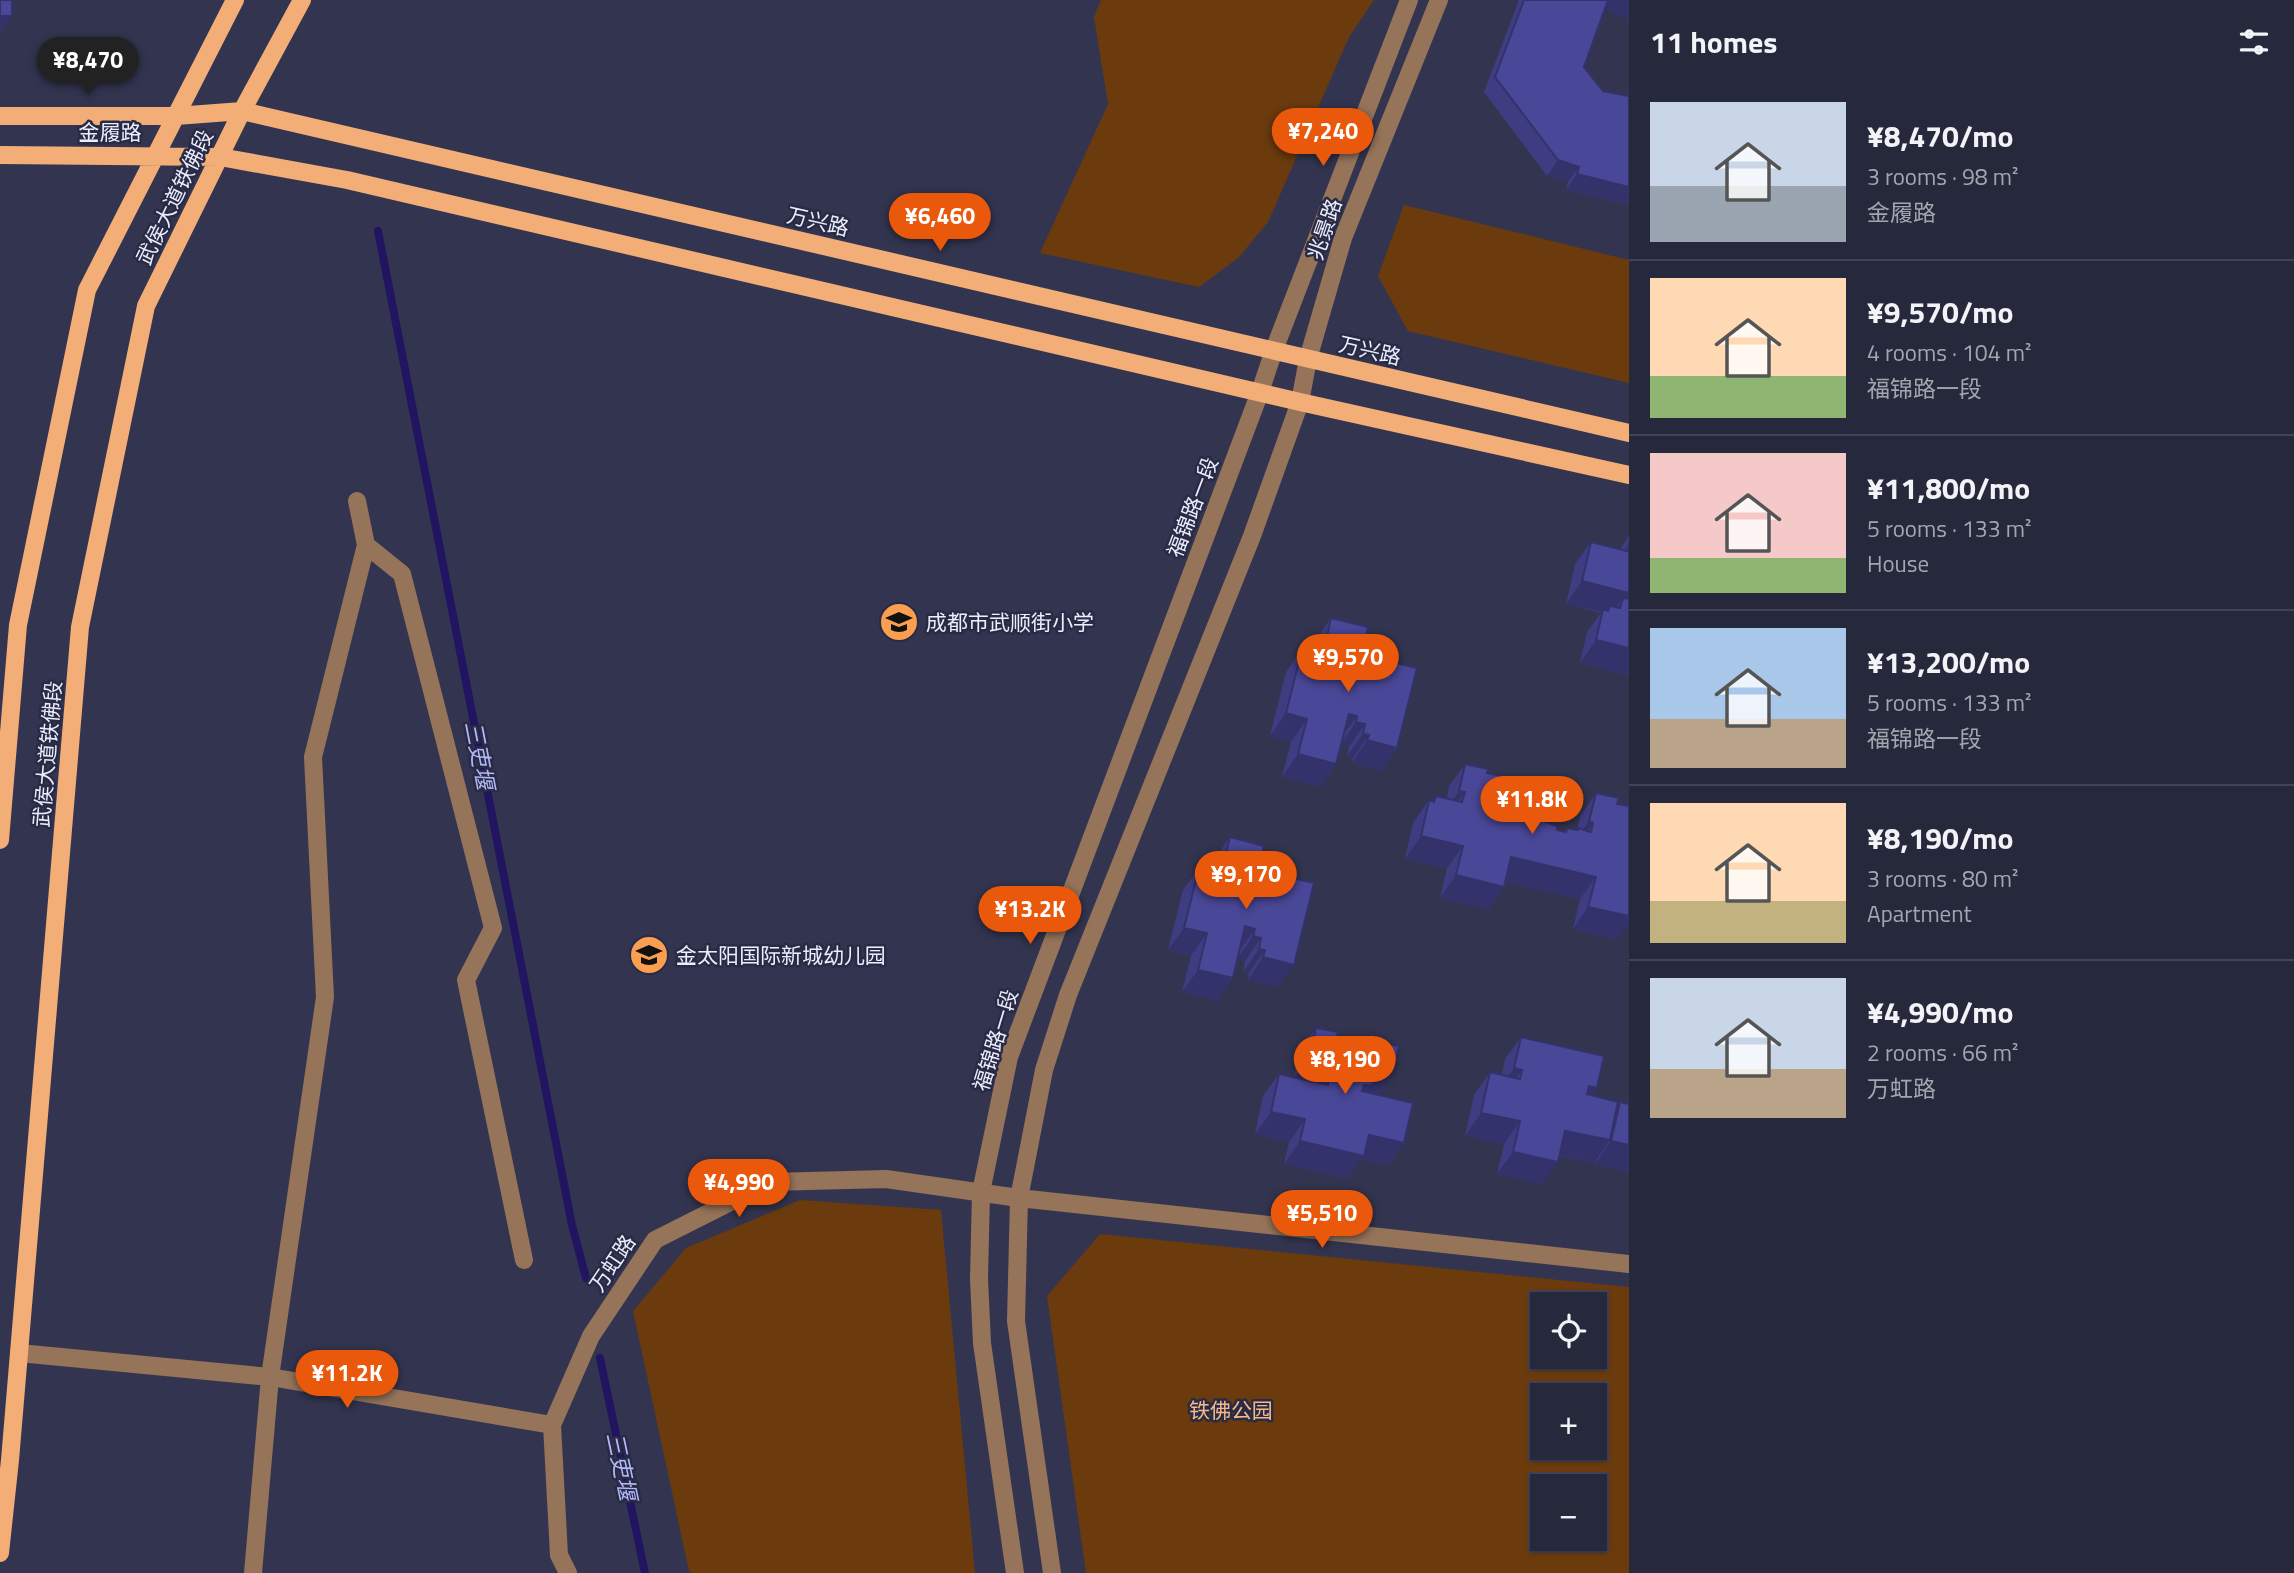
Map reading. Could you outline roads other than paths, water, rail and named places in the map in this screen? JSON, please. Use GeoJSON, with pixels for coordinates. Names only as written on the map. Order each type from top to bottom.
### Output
{"type":"FeatureCollection","features":[{"type":"Feature","properties":{"kind":"main road","name":"武侯大道铁佛段"},"geometry":{"type":"LineString","coordinates":[[0,840],[18,625],[87,290],[235,0]]}},
{"type":"Feature","properties":{"kind":"main road","name":"武侯大道铁佛段"},"geometry":{"type":"LineString","coordinates":[[0,1553],[80,627],[146,306],[242,111],[302,0]]}},
{"type":"Feature","properties":{"kind":"main road","name":"万兴路"},"geometry":{"type":"LineString","coordinates":[[176,116],[242,111],[1629,433]]}},
{"type":"Feature","properties":{"kind":"main road","name":"金履路"},"geometry":{"type":"LineString","coordinates":[[0,116],[176,116]]}},
{"type":"Feature","properties":{"kind":"main road","name":"金履路"},"geometry":{"type":"LineString","coordinates":[[0,155],[220,157],[347,180],[1300,402],[1629,475]]}},
{"type":"Feature","properties":{"kind":"street","name":"兆景路"},"geometry":{"type":"LineString","coordinates":[[1273,350],[1409,0]]}},
{"type":"Feature","properties":{"kind":"street","name":"兆景路"},"geometry":{"type":"LineString","coordinates":[[1308,359],[1343,239],[1439,0]]}},
{"type":"Feature","properties":{"kind":"street","name":"福锦路一段"},"geometry":{"type":"LineString","coordinates":[[1015,1573],[982,1343],[979,1279],[981,1192],[1009,1058],[1260,392],[1273,350]]}},
{"type":"Feature","properties":{"kind":"street"},"geometry":{"type":"LineString","coordinates":[[1052,1573],[1016,1321],[1019,1198],[1044,1070],[1068,995],[1252,536],[1300,402],[1308,359]]}},
{"type":"Feature","properties":{"kind":"street"},"geometry":{"type":"LineString","coordinates":[[253,1573],[270,1377],[325,997],[313,757],[366,545],[357,501]]}},
{"type":"Feature","properties":{"kind":"street"},"geometry":{"type":"LineString","coordinates":[[366,545],[402,574],[493,928],[467,980],[524,1260]]}},
{"type":"Feature","properties":{"kind":"street","name":"万虹路"},"geometry":{"type":"LineString","coordinates":[[552,1425],[591,1336],[654,1240],[770,1182],[886,1179],[1019,1198],[1629,1264]]}},
{"type":"Feature","properties":{"kind":"street"},"geometry":{"type":"LineString","coordinates":[[19,1353],[270,1377],[552,1425],[559,1555],[568,1573]]}},
{"type":"Feature","properties":{"kind":"waterway","name":"三吏堰"},"geometry":{"type":"LineString","coordinates":[[378,231],[572,1225],[586,1278]]}},
{"type":"Feature","properties":{"kind":"waterway","name":"三吏堰"},"geometry":{"type":"LineString","coordinates":[[600,1358],[645,1573]]}},
{"type":"Feature","properties":{"kind":"place","name":"成都市武顺街小学"},"geometry":{"type":"Point","coordinates":[899,622]}},
{"type":"Feature","properties":{"kind":"place","name":"金太阳国际新城幼儿园"},"geometry":{"type":"Point","coordinates":[649,955]}},
{"type":"Feature","properties":{"kind":"park label","name":"铁佛公园"},"geometry":{"type":"Point","coordinates":[1231,1410]}}]}
